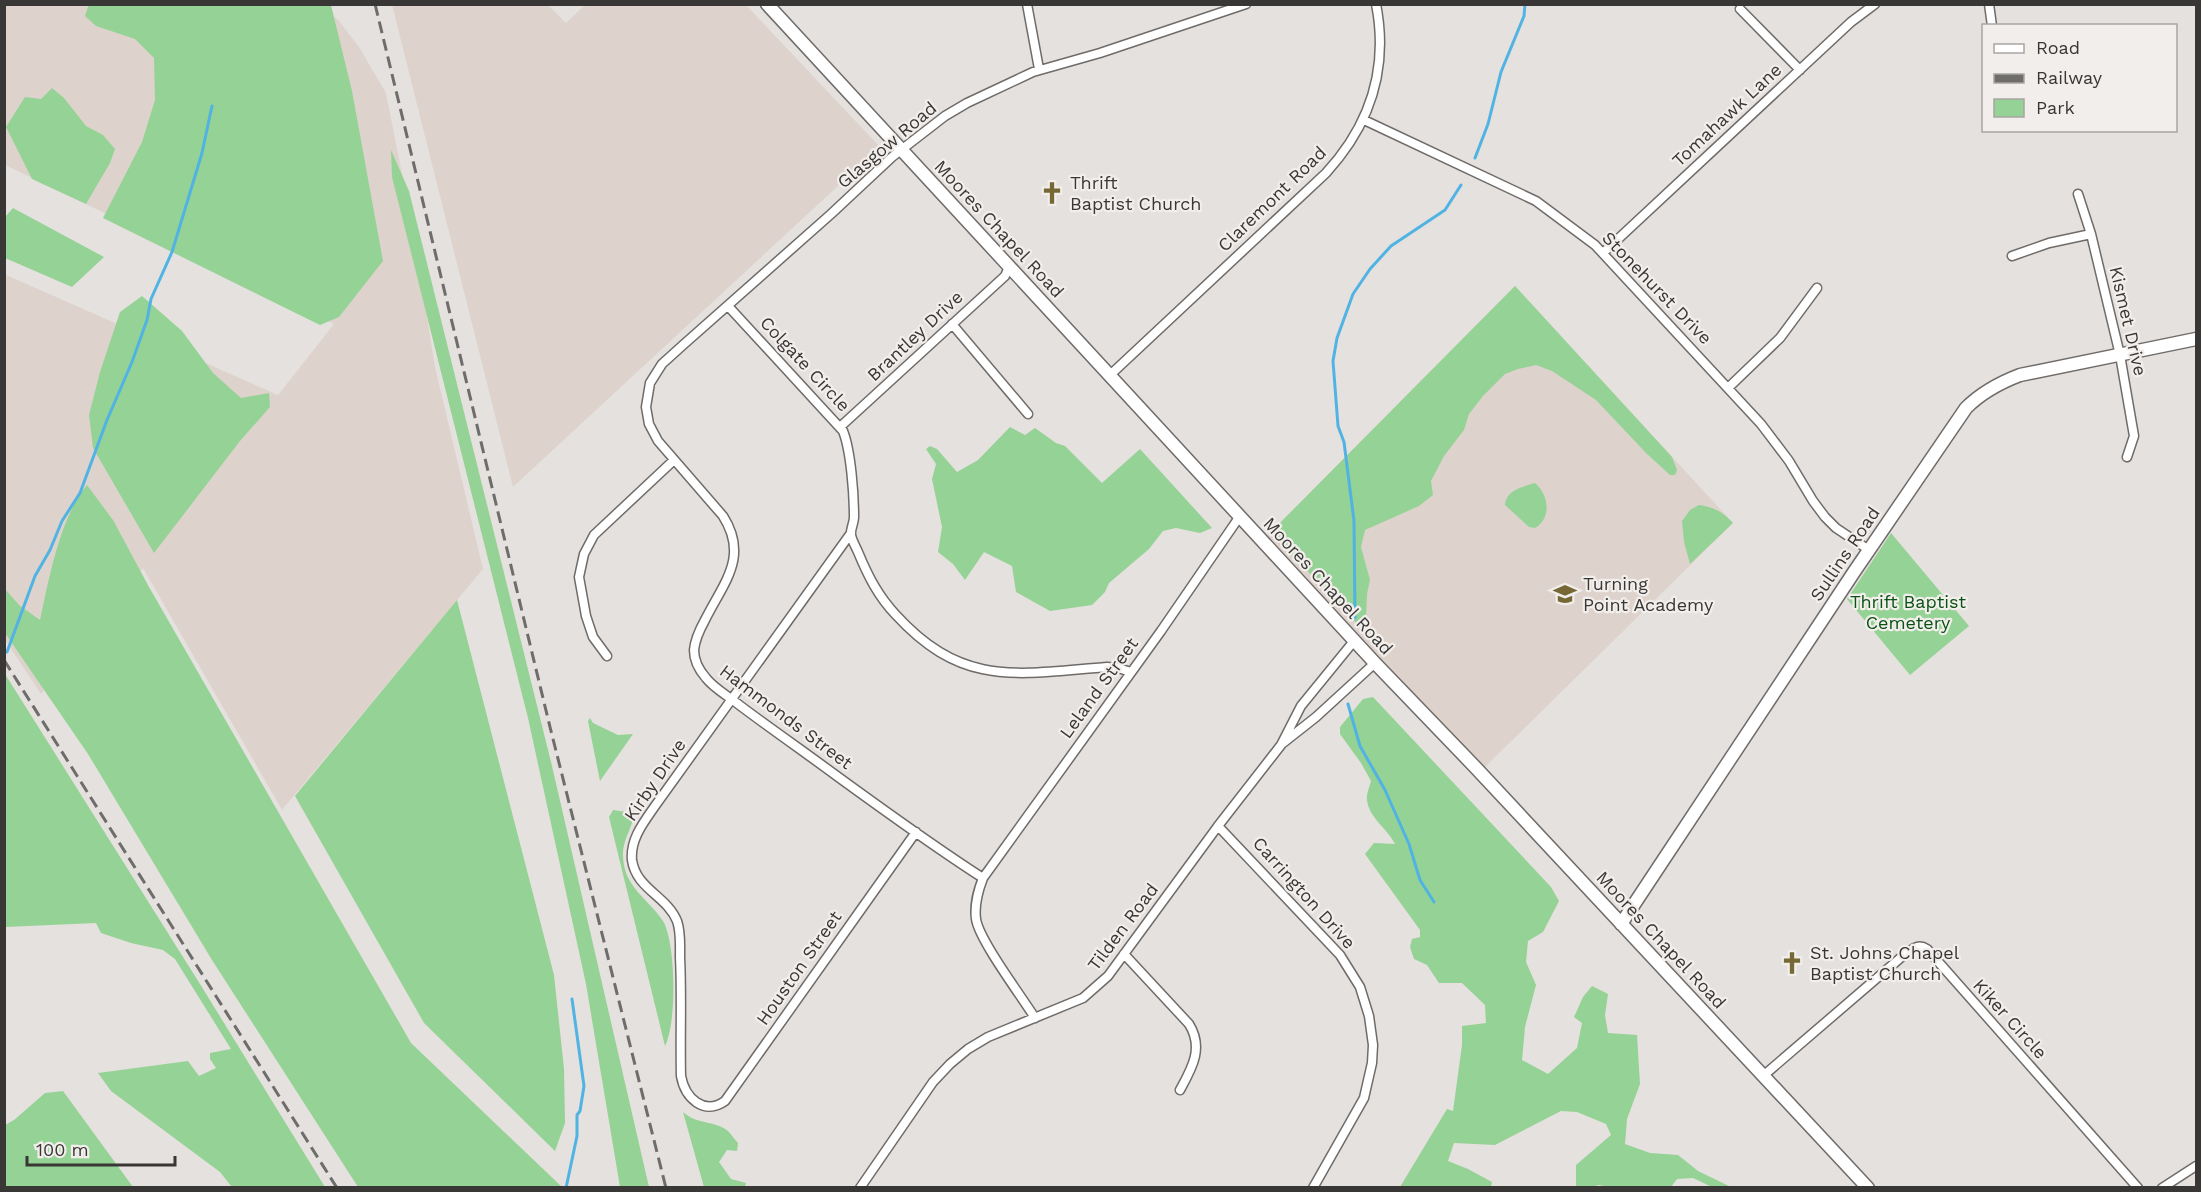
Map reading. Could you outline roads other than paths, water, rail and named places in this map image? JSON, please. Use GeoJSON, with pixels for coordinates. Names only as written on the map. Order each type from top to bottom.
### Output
{"type":"FeatureCollection","features":[{"type":"Feature","properties":{"kind":"main road","name":"Moores Chapel Road"},"geometry":{"type":"LineString","coordinates":[[767,4],[1375,663],[1868,1188]]}},
{"type":"Feature","properties":{"kind":"main road","name":"Sullins Road"},"geometry":{"type":"LineString","coordinates":[[1621,924],[1955,421],[1979,396],[1998,383],[2020,375],[2196,339]]}},
{"type":"Feature","properties":{"kind":"street"},"geometry":{"type":"LineString","coordinates":[[1027,4],[1039,69]]}},
{"type":"Feature","properties":{"kind":"street","name":"Glasgow Road"},"geometry":{"type":"LineString","coordinates":[[647,395],[654,374],[662,364],[902,149],[945,116],[1010,81],[1039,69],[1100,53],[1246,4]]}},
{"type":"Feature","properties":{"kind":"street","name":"Claremont Road"},"geometry":{"type":"LineString","coordinates":[[1109,376],[1326,173],[1346,150],[1364,120],[1376,81],[1380,60],[1380,33],[1376,4]]}},
{"type":"Feature","properties":{"kind":"street","name":"Tomahawk Lane"},"geometry":{"type":"LineString","coordinates":[[1603,253],[1851,22],[1875,4]]}},
{"type":"Feature","properties":{"kind":"street"},"geometry":{"type":"LineString","coordinates":[[1989,4],[1992,24]]}},
{"type":"Feature","properties":{"kind":"street"},"geometry":{"type":"LineString","coordinates":[[1740,9],[1800,70]]}},
{"type":"Feature","properties":{"kind":"street","name":"Stonehurst Drive"},"geometry":{"type":"LineString","coordinates":[[1364,120],[1536,201],[1576,229],[1603,253],[1774,440],[1825,517],[1836,528],[1869,550]]}},
{"type":"Feature","properties":{"kind":"street","name":"Kismet Drive"},"geometry":{"type":"LineString","coordinates":[[2079,194],[2120,355],[2134,436],[2127,457]]}},
{"type":"Feature","properties":{"kind":"street"},"geometry":{"type":"LineString","coordinates":[[2012,256],[2049,243],[2091,234]]}},
{"type":"Feature","properties":{"kind":"street","name":"Brantley Drive"},"geometry":{"type":"LineString","coordinates":[[840,427],[1005,276],[1010,267]]}},
{"type":"Feature","properties":{"kind":"street"},"geometry":{"type":"LineString","coordinates":[[1728,388],[1780,338],[1816,288]]}},
{"type":"Feature","properties":{"kind":"street","name":"Colgate Circle"},"geometry":{"type":"LineString","coordinates":[[728,306],[840,427],[847,446],[853,504],[854,521],[850,533],[870,579],[891,609],[925,643],[952,660],[987,670],[1009,673],[1107,667],[1131,672]]}},
{"type":"Feature","properties":{"kind":"street"},"geometry":{"type":"LineString","coordinates":[[952,324],[1028,414]]}},
{"type":"Feature","properties":{"kind":"street","name":"Hammonds Street"},"geometry":{"type":"LineString","coordinates":[[647,395],[649,424],[658,441],[723,516],[734,536],[734,561],[700,628],[695,643],[696,662],[707,679],[731,699],[983,878]]}},
{"type":"Feature","properties":{"kind":"street"},"geometry":{"type":"LineString","coordinates":[[607,656],[593,637],[586,616],[579,576],[584,554],[594,535],[674,460]]}},
{"type":"Feature","properties":{"kind":"street","name":"Leland Street"},"geometry":{"type":"LineString","coordinates":[[983,878],[1240,516]]}},
{"type":"Feature","properties":{"kind":"street","name":"Kirby Drive"},"geometry":{"type":"LineString","coordinates":[[700,1105],[686,1092],[681,1076],[682,991],[679,928],[671,910],[644,886],[638,877],[632,861],[635,837],[850,533]]}},
{"type":"Feature","properties":{"kind":"street","name":"Tilden Road"},"geometry":{"type":"LineString","coordinates":[[860,1188],[933,1082],[950,1064],[968,1049],[988,1037],[1067,1006],[1089,994],[1108,976],[1218,826],[1281,745],[1301,706],[1354,640]]}},
{"type":"Feature","properties":{"kind":"street","name":"Tilden Road"},"geometry":{"type":"LineString","coordinates":[[1281,745],[1316,717],[1375,663]]}},
{"type":"Feature","properties":{"kind":"street","name":"Carrington Drive"},"geometry":{"type":"LineString","coordinates":[[1218,826],[1340,955],[1360,987],[1367,1008],[1372,1063],[1364,1098],[1313,1188]]}},
{"type":"Feature","properties":{"kind":"street","name":"Houston Street"},"geometry":{"type":"LineString","coordinates":[[700,1105],[706,1107],[720,1104],[733,1091],[916,832]]}},
{"type":"Feature","properties":{"kind":"street"},"geometry":{"type":"LineString","coordinates":[[983,878],[976,907],[978,925],[1035,1018]]}},
{"type":"Feature","properties":{"kind":"street","name":"Kiker Circle"},"geometry":{"type":"LineString","coordinates":[[1763,1076],[1905,954],[1916,946],[1921,946],[1927,949],[2138,1188]]}},
{"type":"Feature","properties":{"kind":"street"},"geometry":{"type":"LineString","coordinates":[[1124,954],[1189,1024],[1195,1036],[1197,1053],[1180,1090]]}},
{"type":"Feature","properties":{"kind":"street"},"geometry":{"type":"LineString","coordinates":[[2162,1188],[2196,1166]]}},
{"type":"Feature","properties":{"kind":"waterway"},"geometry":{"type":"LineString","coordinates":[[1475,158],[1488,124],[1501,72],[1524,16],[1525,4]]}},
{"type":"Feature","properties":{"kind":"waterway"},"geometry":{"type":"LineString","coordinates":[[7,652],[35,576],[50,550],[62,521],[80,493],[107,420],[132,362],[147,320],[151,299],[172,252],[202,153],[212,106]]}},
{"type":"Feature","properties":{"kind":"waterway"},"geometry":{"type":"LineString","coordinates":[[1355,618],[1354,521],[1344,442],[1338,426],[1333,361],[1337,338],[1353,294],[1370,269],[1391,246],[1445,210],[1461,185]]}},
{"type":"Feature","properties":{"kind":"waterway"},"geometry":{"type":"LineString","coordinates":[[1348,704],[1360,746],[1385,790],[1409,844],[1420,880],[1434,902]]}},
{"type":"Feature","properties":{"kind":"waterway"},"geometry":{"type":"LineString","coordinates":[[566,1188],[577,1136],[577,1115],[580,1111],[584,1086],[572,999]]}},
{"type":"Feature","properties":{"kind":"railway"},"geometry":{"type":"LineString","coordinates":[[375,4],[550,727],[666,1188]]}},
{"type":"Feature","properties":{"kind":"railway"},"geometry":{"type":"LineString","coordinates":[[4,660],[337,1188]]}},
{"type":"Feature","properties":{"kind":"place","name":"Thrift Baptist Church"},"geometry":{"type":"Point","coordinates":[1052,193]}},
{"type":"Feature","properties":{"kind":"place","name":"Turning Point Academy"},"geometry":{"type":"Point","coordinates":[1565,594]}},
{"type":"Feature","properties":{"kind":"place","name":"St. Johns Chapel Baptist Church"},"geometry":{"type":"Point","coordinates":[1792,963]}},
{"type":"Feature","properties":{"kind":"park label","name":"Thrift Baptist Cemetery"},"geometry":{"type":"Point","coordinates":[1908,612]}}]}
